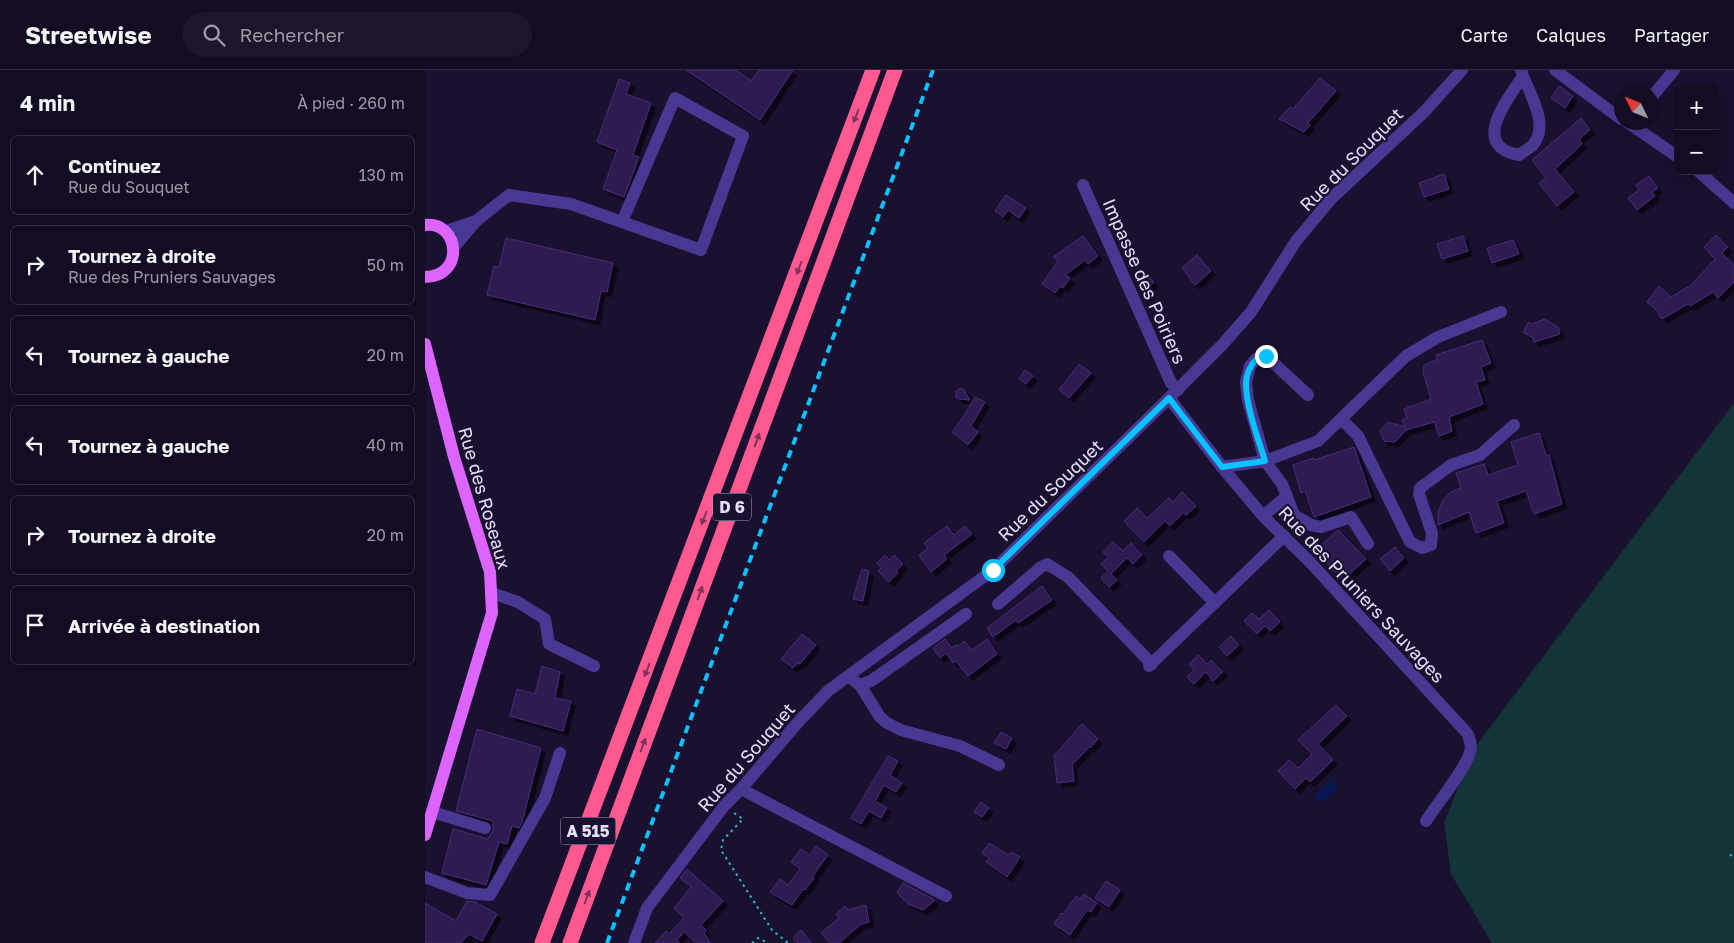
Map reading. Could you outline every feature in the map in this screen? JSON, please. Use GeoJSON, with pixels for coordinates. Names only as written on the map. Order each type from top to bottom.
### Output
{"type":"FeatureCollection","features":[{"type":"Feature","properties":{"kind":"highway","name":"D 6"},"geometry":{"type":"LineString","coordinates":[[628,719],[873,70]]}},
{"type":"Feature","properties":{"kind":"highway","name":"D 6"},"geometry":{"type":"LineString","coordinates":[[570,943],[895,70]]}},
{"type":"Feature","properties":{"kind":"highway"},"geometry":{"type":"LineString","coordinates":[[542,943],[628,719]]}},
{"type":"Feature","properties":{"kind":"highway","name":"A 515"},"geometry":{"type":"LineString","coordinates":[[548,943],[628,719]]}},
{"type":"Feature","properties":{"kind":"main road"},"geometry":{"type":"LineString","coordinates":[[425,225],[438,226],[446,231],[454,248],[450,265],[444,272],[425,279]]}},
{"type":"Feature","properties":{"kind":"main road","name":"Rue des Roseaux"},"geometry":{"type":"LineString","coordinates":[[425,344],[454,457],[490,572],[492,593],[492,613],[425,835]]}},
{"type":"Feature","properties":{"kind":"street","name":"Rue du Souquet"},"geometry":{"type":"LineString","coordinates":[[634,943],[647,908],[723,806],[741,789],[800,720],[828,691],[993,570],[1174,394],[1251,312],[1296,240],[1332,198],[1424,112],[1462,70]]}},
{"type":"Feature","properties":{"kind":"street"},"geometry":{"type":"LineString","coordinates":[[1555,70],[1614,114]]}},
{"type":"Feature","properties":{"kind":"street"},"geometry":{"type":"LineString","coordinates":[[1659,88],[1674,70]]}},
{"type":"Feature","properties":{"kind":"street"},"geometry":{"type":"LineString","coordinates":[[1522,73],[1538,114],[1539,134],[1532,146],[1519,155],[1507,153],[1499,145],[1493,130],[1500,111],[1522,73]]}},
{"type":"Feature","properties":{"kind":"street"},"geometry":{"type":"LineString","coordinates":[[454,248],[476,221],[509,195],[571,204],[701,250],[743,136],[675,98],[622,222]]}},
{"type":"Feature","properties":{"kind":"street"},"geometry":{"type":"LineString","coordinates":[[1638,130],[1674,154]]}},
{"type":"Feature","properties":{"kind":"street"},"geometry":{"type":"LineString","coordinates":[[1702,175],[1734,203]]}},
{"type":"Feature","properties":{"kind":"street","name":"Impasse des Poiriers"},"geometry":{"type":"LineString","coordinates":[[1083,185],[1168,374],[1174,394]]}},
{"type":"Feature","properties":{"kind":"street"},"geometry":{"type":"LineString","coordinates":[[446,231],[476,221]]}},
{"type":"Feature","properties":{"kind":"street"},"geometry":{"type":"LineString","coordinates":[[1222,467],[1265,461],[1318,441],[1407,356],[1437,337],[1501,312]]}},
{"type":"Feature","properties":{"kind":"street"},"geometry":{"type":"LineString","coordinates":[[1308,396],[1266,356],[1257,358],[1250,366],[1246,382],[1248,400],[1265,461],[1282,484],[1294,515],[1311,525],[1321,527],[1351,517],[1368,544]]}},
{"type":"Feature","properties":{"kind":"street","name":"Rue des Pruniers Sauvages"},"geometry":{"type":"LineString","coordinates":[[1174,394],[1222,467],[1263,516],[1309,561],[1467,732],[1471,741],[1470,752],[1464,766],[1426,821]]}},
{"type":"Feature","properties":{"kind":"street"},"geometry":{"type":"LineString","coordinates":[[1341,419],[1358,436],[1410,542],[1421,548],[1431,545],[1432,533],[1419,494],[1420,488],[1451,465],[1480,454],[1513,425]]}},
{"type":"Feature","properties":{"kind":"street"},"geometry":{"type":"LineString","coordinates":[[1263,516],[1287,496]]}},
{"type":"Feature","properties":{"kind":"street"},"geometry":{"type":"LineString","coordinates":[[998,604],[1047,564],[1068,577],[1150,665],[1284,536]]}},
{"type":"Feature","properties":{"kind":"street"},"geometry":{"type":"LineString","coordinates":[[1169,556],[1215,603]]}},
{"type":"Feature","properties":{"kind":"street"},"geometry":{"type":"LineString","coordinates":[[492,593],[518,602],[545,619],[549,644],[594,666]]}},
{"type":"Feature","properties":{"kind":"street"},"geometry":{"type":"LineString","coordinates":[[860,685],[871,681],[966,614]]}},
{"type":"Feature","properties":{"kind":"street"},"geometry":{"type":"LineString","coordinates":[[848,676],[860,685],[880,717],[887,723],[901,730],[960,746],[999,765]]}},
{"type":"Feature","properties":{"kind":"street"},"geometry":{"type":"LineString","coordinates":[[425,877],[467,893],[490,895],[545,798],[560,753]]}},
{"type":"Feature","properties":{"kind":"street"},"geometry":{"type":"LineString","coordinates":[[741,789],[946,896]]}},
{"type":"Feature","properties":{"kind":"street"},"geometry":{"type":"LineString","coordinates":[[432,812],[485,828]]}},
{"type":"Feature","properties":{"kind":"path"},"geometry":{"type":"LineString","coordinates":[[723,806],[743,819],[723,840],[721,850],[772,930],[788,943]]}},
{"type":"Feature","properties":{"kind":"path"},"geometry":{"type":"LineString","coordinates":[[1730,856],[1734,852]]}},
{"type":"Feature","properties":{"kind":"path"},"geometry":{"type":"LineString","coordinates":[[752,943],[758,938],[768,943]]}},
{"type":"Feature","properties":{"kind":"green space"},"geometry":{"type":"Polygon","coordinates":[[[1734,403],[1734,943],[1492,943],[1451,874],[1444,823],[1473,750],[1734,403]]]}},
{"type":"Feature","properties":{"kind":"shaded area"},"geometry":{"type":"Polygon","coordinates":[[[1330,780],[1336,782],[1337,789],[1322,803],[1314,796],[1330,780]]]}},
{"type":"Feature","properties":{"kind":"building"},"geometry":{"type":"Polygon","coordinates":[[[686,70],[736,70],[751,81],[759,70],[793,70],[760,120],[686,70]]]}},
{"type":"Feature","properties":{"kind":"building"},"geometry":{"type":"Polygon","coordinates":[[[1320,78],[1336,91],[1308,123],[1310,125],[1304,132],[1279,119],[1290,107],[1293,109],[1320,78]]]}},
{"type":"Feature","properties":{"kind":"building"},"geometry":{"type":"Polygon","coordinates":[[[619,79],[630,83],[626,94],[651,103],[633,155],[639,157],[624,197],[603,189],[617,150],[597,142],[619,79]]]}},
{"type":"Feature","properties":{"kind":"building"},"geometry":{"type":"Polygon","coordinates":[[[1559,86],[1573,96],[1565,108],[1551,98],[1559,86]]]}},
{"type":"Feature","properties":{"kind":"building"},"geometry":{"type":"Polygon","coordinates":[[[1581,118],[1590,130],[1579,139],[1582,144],[1555,169],[1574,192],[1557,206],[1539,183],[1546,178],[1532,160],[1581,118]]]}},
{"type":"Feature","properties":{"kind":"building"},"geometry":{"type":"Polygon","coordinates":[[[1444,174],[1449,189],[1424,197],[1419,183],[1444,174]]]}},
{"type":"Feature","properties":{"kind":"building"},"geometry":{"type":"Polygon","coordinates":[[[1649,176],[1658,188],[1652,192],[1655,196],[1637,210],[1628,198],[1639,190],[1636,185],[1649,176]]]}},
{"type":"Feature","properties":{"kind":"building"},"geometry":{"type":"Polygon","coordinates":[[[1006,195],[1026,208],[1019,218],[1008,210],[1003,217],[995,211],[1006,195]]]}},
{"type":"Feature","properties":{"kind":"building"},"geometry":{"type":"Polygon","coordinates":[[[1716,235],[1728,247],[1722,253],[1734,265],[1734,282],[1718,298],[1713,292],[1690,306],[1688,304],[1662,319],[1647,302],[1659,286],[1671,297],[1691,285],[1715,259],[1704,247],[1716,235]]]}},
{"type":"Feature","properties":{"kind":"building"},"geometry":{"type":"Polygon","coordinates":[[[1083,236],[1098,256],[1088,264],[1085,260],[1065,275],[1070,278],[1063,288],[1060,286],[1055,293],[1042,284],[1058,261],[1053,257],[1083,236]]]}},
{"type":"Feature","properties":{"kind":"building"},"geometry":{"type":"Polygon","coordinates":[[[1463,236],[1468,251],[1442,259],[1437,244],[1463,236]]]}},
{"type":"Feature","properties":{"kind":"building"},"geometry":{"type":"Polygon","coordinates":[[[506,238],[613,263],[607,292],[601,291],[595,320],[487,295],[494,266],[499,267],[506,238]]]}},
{"type":"Feature","properties":{"kind":"building"},"geometry":{"type":"Polygon","coordinates":[[[1513,240],[1519,254],[1492,263],[1487,248],[1513,240]]]}},
{"type":"Feature","properties":{"kind":"building"},"geometry":{"type":"Polygon","coordinates":[[[1197,255],[1211,271],[1195,285],[1182,268],[1197,255]]]}},
{"type":"Feature","properties":{"kind":"building"},"geometry":{"type":"Polygon","coordinates":[[[1146,275],[1154,282],[1147,290],[1139,283],[1146,275]]]}},
{"type":"Feature","properties":{"kind":"building"},"geometry":{"type":"Polygon","coordinates":[[[1545,319],[1558,327],[1560,334],[1534,342],[1533,338],[1523,332],[1529,322],[1532,324],[1545,319]]]}},
{"type":"Feature","properties":{"kind":"building"},"geometry":{"type":"Polygon","coordinates":[[[1482,340],[1491,363],[1481,367],[1485,380],[1476,382],[1483,404],[1449,417],[1452,431],[1439,436],[1434,422],[1406,430],[1395,442],[1384,441],[1380,431],[1388,422],[1405,427],[1402,420],[1407,418],[1404,409],[1431,399],[1423,372],[1424,365],[1438,359],[1436,355],[1482,340]]]}},
{"type":"Feature","properties":{"kind":"building"},"geometry":{"type":"Polygon","coordinates":[[[1079,364],[1091,373],[1069,398],[1059,390],[1079,364]]]}},
{"type":"Feature","properties":{"kind":"building"},"geometry":{"type":"Polygon","coordinates":[[[1025,370],[1033,376],[1026,384],[1019,379],[1025,370]]]}},
{"type":"Feature","properties":{"kind":"building"},"geometry":{"type":"Polygon","coordinates":[[[961,388],[970,400],[956,397],[956,391],[961,388]]]}},
{"type":"Feature","properties":{"kind":"building"},"geometry":{"type":"Polygon","coordinates":[[[975,397],[985,402],[971,426],[978,432],[968,445],[952,432],[975,397]]]}},
{"type":"Feature","properties":{"kind":"building"},"geometry":{"type":"Polygon","coordinates":[[[1539,433],[1546,455],[1549,455],[1562,504],[1534,514],[1526,491],[1497,501],[1504,523],[1476,533],[1469,512],[1438,525],[1438,512],[1443,500],[1451,492],[1461,488],[1456,473],[1484,464],[1488,475],[1518,465],[1511,442],[1539,433]]]}},
{"type":"Feature","properties":{"kind":"building"},"geometry":{"type":"Polygon","coordinates":[[[1354,447],[1371,497],[1314,517],[1305,491],[1301,493],[1293,465],[1354,447]]]}},
{"type":"Feature","properties":{"kind":"building"},"geometry":{"type":"Polygon","coordinates":[[[1182,492],[1196,506],[1186,515],[1183,513],[1170,526],[1165,521],[1144,542],[1124,521],[1137,508],[1147,518],[1169,498],[1173,502],[1182,492]]]}},
{"type":"Feature","properties":{"kind":"building"},"geometry":{"type":"Polygon","coordinates":[[[947,526],[954,535],[965,526],[972,534],[944,555],[947,559],[931,572],[919,555],[928,548],[924,543],[947,526]]]}},
{"type":"Feature","properties":{"kind":"building"},"geometry":{"type":"Polygon","coordinates":[[[1338,530],[1366,559],[1343,580],[1315,551],[1338,530]]]}},
{"type":"Feature","properties":{"kind":"building"},"geometry":{"type":"Polygon","coordinates":[[[1113,542],[1123,551],[1131,543],[1142,555],[1133,564],[1127,558],[1111,574],[1117,580],[1109,587],[1101,578],[1108,571],[1101,564],[1108,557],[1103,552],[1113,542]]]}},
{"type":"Feature","properties":{"kind":"building"},"geometry":{"type":"Polygon","coordinates":[[[1395,547],[1404,558],[1390,571],[1380,559],[1395,547]]]}},
{"type":"Feature","properties":{"kind":"building"},"geometry":{"type":"Polygon","coordinates":[[[885,555],[889,560],[894,555],[903,564],[896,571],[898,573],[889,582],[878,571],[881,568],[877,563],[885,555]]]}},
{"type":"Feature","properties":{"kind":"building"},"geometry":{"type":"Polygon","coordinates":[[[862,569],[869,571],[863,601],[853,599],[862,569]]]}},
{"type":"Feature","properties":{"kind":"building"},"geometry":{"type":"Polygon","coordinates":[[[1042,586],[1052,600],[1018,623],[1016,620],[993,637],[987,628],[1042,586]]]}},
{"type":"Feature","properties":{"kind":"building"},"geometry":{"type":"Polygon","coordinates":[[[1269,610],[1280,622],[1270,631],[1265,626],[1257,634],[1244,621],[1252,613],[1259,619],[1269,610]]]}},
{"type":"Feature","properties":{"kind":"building"},"geometry":{"type":"Polygon","coordinates":[[[802,634],[816,645],[800,664],[798,663],[793,668],[781,659],[802,634]]]}},
{"type":"Feature","properties":{"kind":"building"},"geometry":{"type":"Polygon","coordinates":[[[1231,636],[1239,645],[1227,656],[1219,647],[1231,636]]]}},
{"type":"Feature","properties":{"kind":"building"},"geometry":{"type":"Polygon","coordinates":[[[945,639],[952,648],[964,641],[972,650],[987,639],[997,654],[968,676],[956,661],[953,663],[946,653],[940,658],[933,648],[945,639]]]}},
{"type":"Feature","properties":{"kind":"building"},"geometry":{"type":"Polygon","coordinates":[[[1198,655],[1207,664],[1211,660],[1223,672],[1213,681],[1206,672],[1194,684],[1187,677],[1194,670],[1189,664],[1198,655]]]}},
{"type":"Feature","properties":{"kind":"building"},"geometry":{"type":"Polygon","coordinates":[[[542,666],[560,672],[555,698],[571,701],[563,731],[510,716],[517,689],[535,694],[542,666]]]}},
{"type":"Feature","properties":{"kind":"building"},"geometry":{"type":"Polygon","coordinates":[[[1336,705],[1347,716],[1318,744],[1333,760],[1310,782],[1306,778],[1295,789],[1278,771],[1289,760],[1298,768],[1312,754],[1298,740],[1336,705]]]}},
{"type":"Feature","properties":{"kind":"building"},"geometry":{"type":"Polygon","coordinates":[[[1082,724],[1098,739],[1072,765],[1074,781],[1057,783],[1054,756],[1082,724]]]}},
{"type":"Feature","properties":{"kind":"building"},"geometry":{"type":"Polygon","coordinates":[[[477,729],[541,748],[522,822],[519,828],[512,826],[507,844],[499,842],[486,885],[442,873],[453,829],[488,839],[493,830],[493,821],[456,811],[477,729]]]}},
{"type":"Feature","properties":{"kind":"building"},"geometry":{"type":"Polygon","coordinates":[[[1001,732],[1012,738],[1006,749],[994,743],[1001,732]]]}},
{"type":"Feature","properties":{"kind":"building"},"geometry":{"type":"Polygon","coordinates":[[[888,756],[898,761],[890,775],[902,783],[896,792],[884,785],[875,801],[887,808],[881,818],[869,811],[861,824],[851,818],[888,756]]]}},
{"type":"Feature","properties":{"kind":"building"},"geometry":{"type":"Polygon","coordinates":[[[981,802],[989,808],[982,817],[974,812],[981,802]]]}},
{"type":"Feature","properties":{"kind":"building"},"geometry":{"type":"Polygon","coordinates":[[[989,843],[1008,855],[1011,852],[1020,857],[1007,877],[986,862],[989,858],[982,853],[989,843]]]}},
{"type":"Feature","properties":{"kind":"building"},"geometry":{"type":"Polygon","coordinates":[[[816,846],[828,855],[812,877],[814,878],[805,890],[803,889],[792,905],[770,892],[780,879],[788,885],[800,869],[791,862],[801,849],[810,855],[816,846]]]}},
{"type":"Feature","properties":{"kind":"building"},"geometry":{"type":"Polygon","coordinates":[[[687,869],[723,901],[701,925],[706,930],[704,933],[711,943],[697,943],[684,932],[677,940],[680,943],[655,943],[666,931],[669,934],[684,918],[674,908],[691,887],[680,878],[687,869]]]}},
{"type":"Feature","properties":{"kind":"building"},"geometry":{"type":"Polygon","coordinates":[[[1106,881],[1120,890],[1109,907],[1095,898],[1106,881]]]}},
{"type":"Feature","properties":{"kind":"building"},"geometry":{"type":"Polygon","coordinates":[[[903,883],[934,901],[923,910],[908,904],[897,893],[903,883]]]}},
{"type":"Feature","properties":{"kind":"building"},"geometry":{"type":"Polygon","coordinates":[[[1084,894],[1097,903],[1091,912],[1087,910],[1070,935],[1054,924],[1076,896],[1080,899],[1084,894]]]}},
{"type":"Feature","properties":{"kind":"building"},"geometry":{"type":"Polygon","coordinates":[[[467,901],[475,902],[497,914],[482,941],[469,934],[461,943],[425,943],[425,903],[456,921],[467,901]]]}},
{"type":"Feature","properties":{"kind":"building"},"geometry":{"type":"Polygon","coordinates":[[[866,905],[869,922],[861,924],[839,943],[830,943],[821,933],[839,918],[836,914],[845,906],[848,910],[866,905]]]}},
{"type":"Feature","properties":{"kind":"building"},"geometry":{"type":"Polygon","coordinates":[[[801,930],[812,943],[798,943],[793,938],[801,930]]]}},
{"type":"Feature","properties":{"kind":"railway"},"geometry":{"type":"LineString","coordinates":[[607,943],[933,70]]}},
{"type":"Feature","properties":{"kind":"route"},"geometry":{"type":"LineString","coordinates":[[993,570],[1169,398],[1222,467],[1265,461],[1248,400],[1246,382],[1250,366],[1257,358],[1266,356]]}}]}
